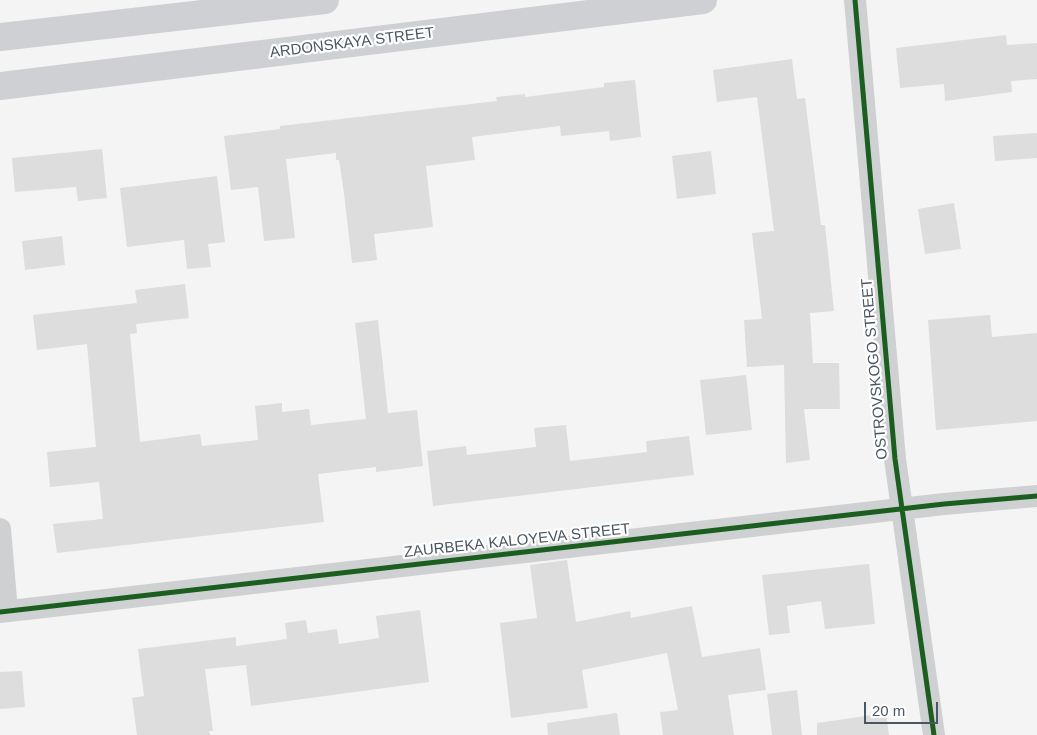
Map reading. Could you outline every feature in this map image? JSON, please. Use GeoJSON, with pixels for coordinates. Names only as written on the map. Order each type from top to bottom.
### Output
{"type":"FeatureCollection","features":[{"type":"Feature","properties":{"kind":"main road"},"geometry":{"type":"LineString","coordinates":[[0,38],[325,0]]}},
{"type":"Feature","properties":{"kind":"main road","name":"ARDONSKAYA STREET"},"geometry":{"type":"LineString","coordinates":[[0,86],[704,0]]}},
{"type":"Feature","properties":{"kind":"street","name":"OSTROVSKOGO STREET"},"geometry":{"type":"LineString","coordinates":[[856,0],[895,458],[934,735]]}},
{"type":"Feature","properties":{"kind":"street","name":"ZAURBEKA KALOYEVA STREET"},"geometry":{"type":"LineString","coordinates":[[4,611],[902,509],[1037,496]]}},
{"type":"Feature","properties":{"kind":"street"},"geometry":{"type":"LineString","coordinates":[[0,529],[4,611]]}},
{"type":"Feature","properties":{"kind":"building"},"geometry":{"type":"Polygon","coordinates":[[[1006,35],[1007,45],[1037,43],[1037,79],[1011,81],[1012,92],[945,101],[944,84],[900,88],[896,48],[1006,35]]]}},
{"type":"Feature","properties":{"kind":"building"},"geometry":{"type":"Polygon","coordinates":[[[792,59],[797,99],[805,98],[821,225],[825,225],[834,311],[810,313],[813,363],[839,363],[840,409],[804,409],[810,460],[786,463],[784,365],[747,367],[744,320],[762,319],[752,233],[774,231],[757,97],[717,102],[713,70],[792,59]]]}},
{"type":"Feature","properties":{"kind":"building"},"geometry":{"type":"Polygon","coordinates":[[[635,80],[641,137],[610,141],[609,131],[561,136],[560,126],[472,137],[475,160],[426,166],[433,227],[374,234],[377,260],[352,263],[344,193],[339,160],[336,160],[336,153],[286,159],[295,238],[264,241],[258,187],[231,190],[224,136],[280,129],[280,126],[497,101],[496,97],[525,94],[525,97],[604,87],[604,83],[635,80]]]}},
{"type":"Feature","properties":{"kind":"building"},"geometry":{"type":"Polygon","coordinates":[[[1037,133],[1037,158],[995,161],[993,136],[1037,133]]]}},
{"type":"Feature","properties":{"kind":"building"},"geometry":{"type":"Polygon","coordinates":[[[102,149],[107,198],[78,201],[76,187],[15,192],[12,158],[102,149]]]}},
{"type":"Feature","properties":{"kind":"building"},"geometry":{"type":"Polygon","coordinates":[[[711,151],[716,194],[677,199],[672,156],[711,151]]]}},
{"type":"Feature","properties":{"kind":"building"},"geometry":{"type":"Polygon","coordinates":[[[217,176],[225,242],[208,244],[211,267],[187,269],[184,240],[127,247],[120,188],[217,176]]]}},
{"type":"Feature","properties":{"kind":"building"},"geometry":{"type":"Polygon","coordinates":[[[954,203],[961,249],[925,254],[918,209],[954,203]]]}},
{"type":"Feature","properties":{"kind":"building"},"geometry":{"type":"Polygon","coordinates":[[[62,236],[65,265],[25,270],[22,241],[62,236]]]}},
{"type":"Feature","properties":{"kind":"building"},"geometry":{"type":"Polygon","coordinates":[[[185,284],[189,318],[136,324],[137,333],[130,334],[140,442],[200,434],[202,446],[258,440],[255,406],[282,403],[282,412],[309,409],[311,425],[366,419],[355,323],[378,320],[388,413],[417,410],[423,466],[376,472],[376,467],[318,474],[324,522],[57,553],[53,524],[103,519],[99,482],[50,487],[47,452],[96,447],[87,344],[37,350],[33,315],[137,303],[135,290],[185,284]]]}},
{"type":"Feature","properties":{"kind":"building"},"geometry":{"type":"Polygon","coordinates":[[[990,315],[992,337],[1037,333],[1037,421],[936,430],[928,320],[990,315]]]}},
{"type":"Feature","properties":{"kind":"building"},"geometry":{"type":"Polygon","coordinates":[[[746,375],[752,430],[706,435],[700,380],[746,375]]]}},
{"type":"Feature","properties":{"kind":"building"},"geometry":{"type":"Polygon","coordinates":[[[566,425],[570,461],[647,452],[646,441],[689,436],[694,475],[433,506],[427,451],[466,446],[467,455],[536,447],[534,428],[566,425]]]}},
{"type":"Feature","properties":{"kind":"building"},"geometry":{"type":"Polygon","coordinates":[[[567,560],[576,622],[630,611],[631,618],[692,606],[702,657],[760,648],[766,690],[728,695],[734,735],[663,735],[660,712],[678,710],[667,653],[582,670],[588,708],[511,718],[500,623],[537,618],[530,565],[567,560]]]}},
{"type":"Feature","properties":{"kind":"building"},"geometry":{"type":"Polygon","coordinates":[[[869,564],[875,624],[825,629],[821,601],[787,606],[790,633],[769,635],[762,575],[869,564]]]}},
{"type":"Feature","properties":{"kind":"building"},"geometry":{"type":"Polygon","coordinates":[[[420,610],[429,682],[251,706],[246,665],[205,669],[213,731],[209,731],[210,735],[137,735],[132,698],[144,696],[138,649],[236,637],[236,646],[287,639],[285,623],[306,620],[308,633],[337,629],[339,644],[379,638],[376,616],[420,610]]]}},
{"type":"Feature","properties":{"kind":"building"},"geometry":{"type":"Polygon","coordinates":[[[22,671],[25,707],[0,709],[0,672],[22,671]]]}},
{"type":"Feature","properties":{"kind":"building"},"geometry":{"type":"Polygon","coordinates":[[[797,690],[802,735],[772,735],[767,694],[797,690]]]}},
{"type":"Feature","properties":{"kind":"building"},"geometry":{"type":"Polygon","coordinates":[[[617,713],[620,735],[548,735],[547,723],[617,713]]]}},
{"type":"Feature","properties":{"kind":"building"},"geometry":{"type":"Polygon","coordinates":[[[886,713],[889,735],[817,735],[817,723],[886,713]]]}},
{"type":"Feature","properties":{"kind":"cycle path"},"geometry":{"type":"LineString","coordinates":[[855,0],[895,459],[934,735]]}},
{"type":"Feature","properties":{"kind":"cycle path"},"geometry":{"type":"LineString","coordinates":[[0,612],[944,504],[1037,496]]}}]}
